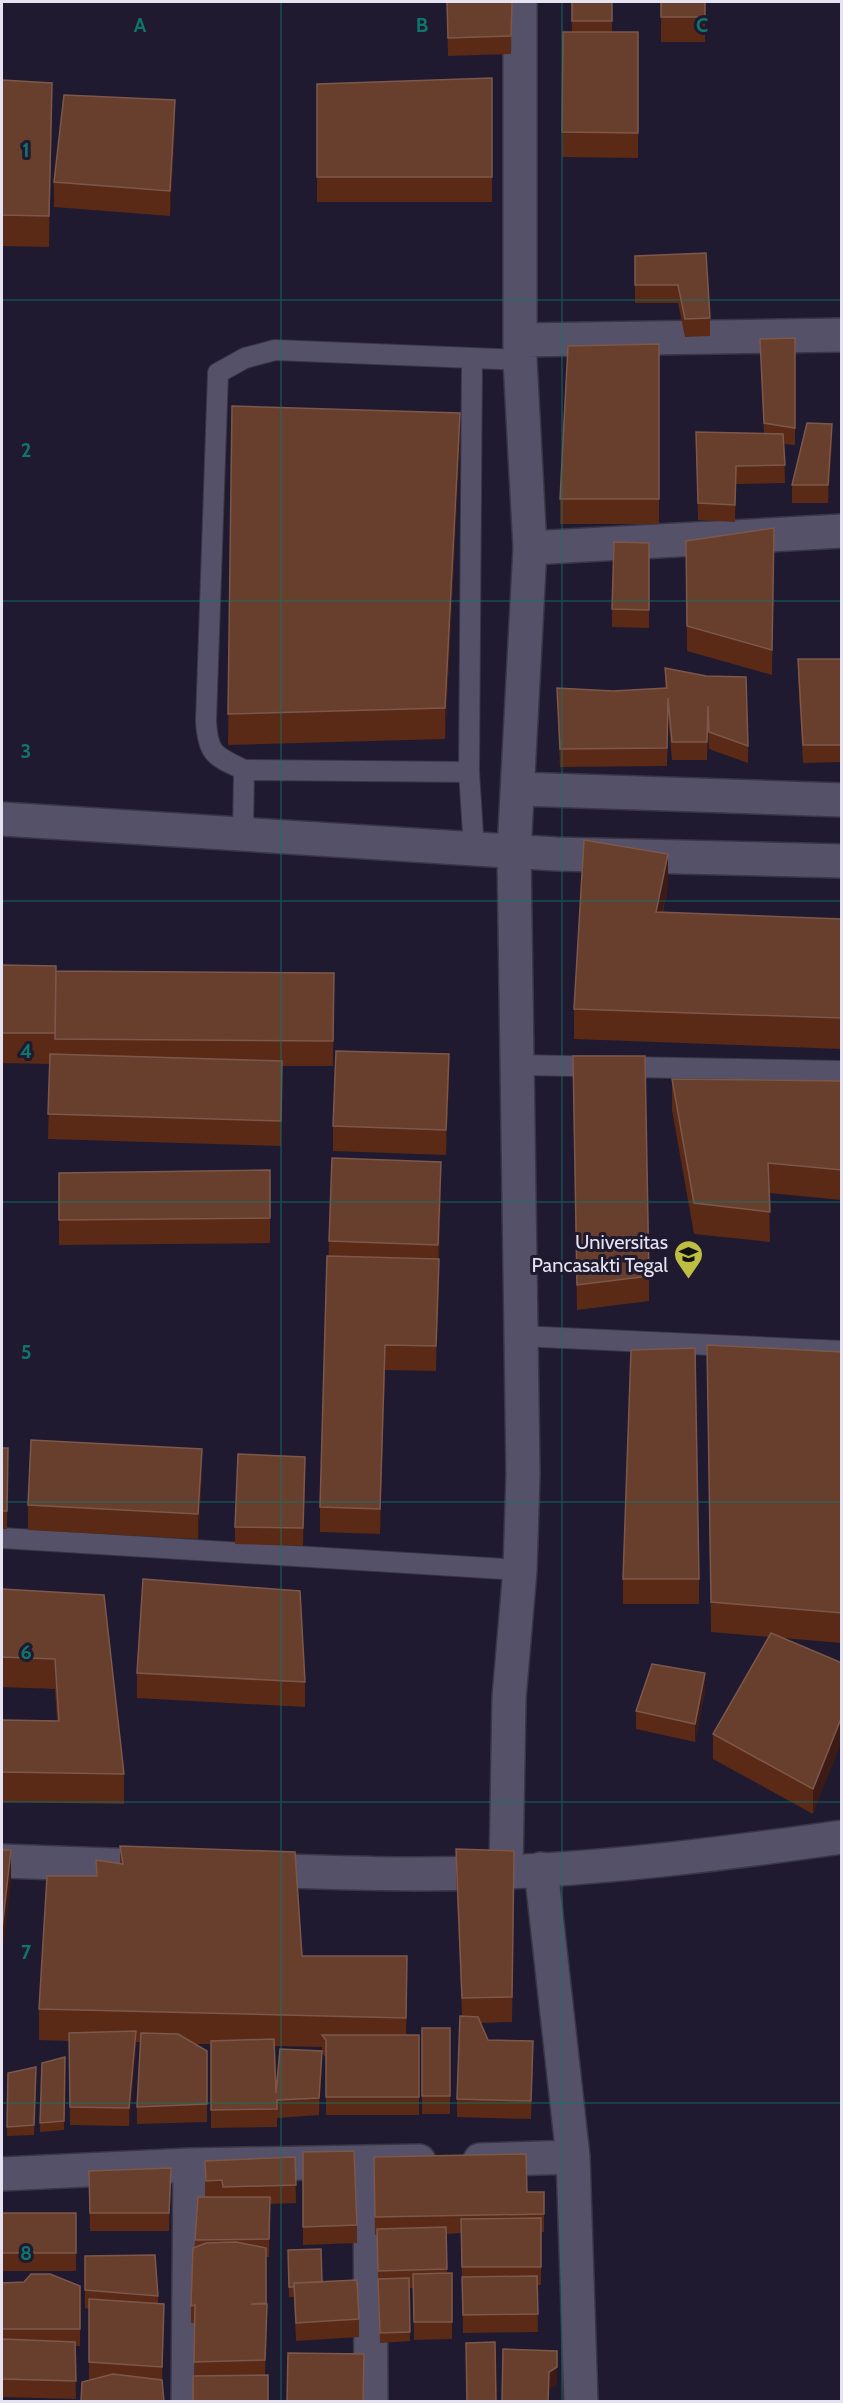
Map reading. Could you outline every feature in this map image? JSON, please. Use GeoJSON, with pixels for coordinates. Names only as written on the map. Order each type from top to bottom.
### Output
{"type":"FeatureCollection","features":[{"type":"Feature","properties":{"kind":"street"},"geometry":{"type":"LineString","coordinates":[[506,1872],[509,1698],[520,1570],[523,1474],[514,851],[530,548],[520,350],[520,2]]}},
{"type":"Feature","properties":{"kind":"street"},"geometry":{"type":"LineString","coordinates":[[520,350],[842,335]]}},
{"type":"Feature","properties":{"kind":"street"},"geometry":{"type":"LineString","coordinates":[[530,548],[842,531]]}},
{"type":"Feature","properties":{"kind":"street"},"geometry":{"type":"LineString","coordinates":[[519,789],[842,800]]}},
{"type":"Feature","properties":{"kind":"street"},"geometry":{"type":"LineString","coordinates":[[2,819],[474,849],[842,861]]}},
{"type":"Feature","properties":{"kind":"street"},"geometry":{"type":"LineString","coordinates":[[224,1869],[352,1873],[506,1872],[692,1858],[842,1838]]}},
{"type":"Feature","properties":{"kind":"street"},"geometry":{"type":"LineString","coordinates":[[2,1862],[165,1867]]}},
{"type":"Feature","properties":{"kind":"street"},"geometry":{"type":"LineString","coordinates":[[541,1869],[573,2157],[581,2402]]}},
{"type":"Feature","properties":{"kind":"street"},"geometry":{"type":"LineString","coordinates":[[2,2174],[190,2165],[573,2157]]}},
{"type":"Feature","properties":{"kind":"street"},"geometry":{"type":"LineString","coordinates":[[370,2162],[371,2402]]}},
{"type":"Feature","properties":{"kind":"street"},"geometry":{"type":"LineString","coordinates":[[188,2402],[190,2165]]}},
{"type":"Feature","properties":{"kind":"lane"},"geometry":{"type":"LineString","coordinates":[[469,772],[244,770],[214,755],[207,738],[206,721],[218,373],[245,358],[275,350],[472,360],[520,350]]}},
{"type":"Feature","properties":{"kind":"lane"},"geometry":{"type":"LineString","coordinates":[[472,360],[469,772],[474,849]]}},
{"type":"Feature","properties":{"kind":"lane"},"geometry":{"type":"LineString","coordinates":[[243,834],[244,770]]}},
{"type":"Feature","properties":{"kind":"lane"},"geometry":{"type":"LineString","coordinates":[[518,1065],[842,1071]]}},
{"type":"Feature","properties":{"kind":"lane"},"geometry":{"type":"LineString","coordinates":[[520,1336],[842,1351]]}},
{"type":"Feature","properties":{"kind":"lane"},"geometry":{"type":"LineString","coordinates":[[2,1538],[520,1570]]}},
{"type":"Feature","properties":{"kind":"building"},"geometry":{"type":"Polygon","coordinates":[[[447,2],[512,2],[511,36],[448,38],[447,2]]]}},
{"type":"Feature","properties":{"kind":"building"},"geometry":{"type":"Polygon","coordinates":[[[572,2],[612,2],[612,21],[572,21],[572,2]]]}},
{"type":"Feature","properties":{"kind":"building"},"geometry":{"type":"Polygon","coordinates":[[[661,2],[705,2],[705,17],[661,17],[661,2]]]}},
{"type":"Feature","properties":{"kind":"building"},"geometry":{"type":"Polygon","coordinates":[[[563,32],[638,32],[638,133],[562,132],[563,32]]]}},
{"type":"Feature","properties":{"kind":"building"},"geometry":{"type":"Polygon","coordinates":[[[492,78],[492,177],[317,177],[317,84],[492,78]]]}},
{"type":"Feature","properties":{"kind":"building"},"geometry":{"type":"Polygon","coordinates":[[[2,80],[52,83],[49,216],[2,215],[2,80]]]}},
{"type":"Feature","properties":{"kind":"building"},"geometry":{"type":"Polygon","coordinates":[[[64,95],[175,100],[170,191],[54,182],[64,95]]]}},
{"type":"Feature","properties":{"kind":"building"},"geometry":{"type":"Polygon","coordinates":[[[706,253],[710,318],[685,319],[678,285],[635,285],[635,256],[706,253]]]}},
{"type":"Feature","properties":{"kind":"building"},"geometry":{"type":"Polygon","coordinates":[[[795,338],[795,428],[764,423],[760,339],[795,338]]]}},
{"type":"Feature","properties":{"kind":"building"},"geometry":{"type":"Polygon","coordinates":[[[659,344],[659,499],[560,499],[568,346],[659,344]]]}},
{"type":"Feature","properties":{"kind":"building"},"geometry":{"type":"Polygon","coordinates":[[[232,406],[460,413],[445,708],[228,714],[232,406]]]}},
{"type":"Feature","properties":{"kind":"building"},"geometry":{"type":"Polygon","coordinates":[[[807,423],[832,424],[828,485],[792,485],[807,423]]]}},
{"type":"Feature","properties":{"kind":"building"},"geometry":{"type":"Polygon","coordinates":[[[696,432],[783,434],[785,465],[736,466],[735,505],[698,503],[696,432]]]}},
{"type":"Feature","properties":{"kind":"building"},"geometry":{"type":"Polygon","coordinates":[[[774,528],[772,650],[687,626],[686,541],[774,528]]]}},
{"type":"Feature","properties":{"kind":"building"},"geometry":{"type":"Polygon","coordinates":[[[614,542],[649,543],[649,610],[612,609],[614,542]]]}},
{"type":"Feature","properties":{"kind":"building"},"geometry":{"type":"Polygon","coordinates":[[[798,659],[842,659],[842,745],[803,745],[798,659]]]}},
{"type":"Feature","properties":{"kind":"building"},"geometry":{"type":"Polygon","coordinates":[[[665,668],[706,676],[746,677],[748,746],[709,732],[708,706],[707,742],[672,742],[668,698],[667,748],[560,749],[557,688],[613,691],[667,688],[665,668]]]}},
{"type":"Feature","properties":{"kind":"building"},"geometry":{"type":"Polygon","coordinates":[[[584,840],[668,854],[656,912],[842,919],[842,1018],[574,1009],[584,840]]]}},
{"type":"Feature","properties":{"kind":"building"},"geometry":{"type":"Polygon","coordinates":[[[2,965],[56,966],[55,1033],[2,1033],[2,965]]]}},
{"type":"Feature","properties":{"kind":"building"},"geometry":{"type":"Polygon","coordinates":[[[56,971],[334,973],[333,1041],[55,1039],[56,971]]]}},
{"type":"Feature","properties":{"kind":"building"},"geometry":{"type":"Polygon","coordinates":[[[336,1051],[449,1054],[446,1130],[333,1126],[336,1051]]]}},
{"type":"Feature","properties":{"kind":"building"},"geometry":{"type":"Polygon","coordinates":[[[50,1054],[282,1061],[281,1121],[48,1114],[50,1054]]]}},
{"type":"Feature","properties":{"kind":"building"},"geometry":{"type":"Polygon","coordinates":[[[573,1056],[645,1056],[649,1276],[577,1285],[573,1056]]]}},
{"type":"Feature","properties":{"kind":"building"},"geometry":{"type":"Polygon","coordinates":[[[672,1079],[842,1081],[842,1170],[768,1163],[770,1212],[694,1203],[672,1079]]]}},
{"type":"Feature","properties":{"kind":"building"},"geometry":{"type":"Polygon","coordinates":[[[332,1158],[441,1162],[438,1245],[329,1241],[332,1158]]]}},
{"type":"Feature","properties":{"kind":"building"},"geometry":{"type":"Polygon","coordinates":[[[270,1170],[270,1218],[59,1220],[59,1173],[270,1170]]]}},
{"type":"Feature","properties":{"kind":"building"},"geometry":{"type":"Polygon","coordinates":[[[327,1256],[439,1259],[436,1346],[385,1345],[380,1509],[320,1507],[327,1256]]]}},
{"type":"Feature","properties":{"kind":"building"},"geometry":{"type":"Polygon","coordinates":[[[707,1345],[842,1352],[842,1613],[711,1602],[707,1345]]]}},
{"type":"Feature","properties":{"kind":"building"},"geometry":{"type":"Polygon","coordinates":[[[695,1348],[699,1579],[623,1579],[631,1350],[695,1348]]]}},
{"type":"Feature","properties":{"kind":"building"},"geometry":{"type":"Polygon","coordinates":[[[31,1440],[202,1449],[198,1514],[28,1505],[31,1440]]]}},
{"type":"Feature","properties":{"kind":"building"},"geometry":{"type":"Polygon","coordinates":[[[2,1448],[8,1448],[7,1511],[2,1511],[2,1448]]]}},
{"type":"Feature","properties":{"kind":"building"},"geometry":{"type":"Polygon","coordinates":[[[238,1454],[305,1457],[303,1528],[235,1527],[238,1454]]]}},
{"type":"Feature","properties":{"kind":"building"},"geometry":{"type":"Polygon","coordinates":[[[143,1579],[300,1591],[305,1682],[137,1673],[143,1579]]]}},
{"type":"Feature","properties":{"kind":"building"},"geometry":{"type":"Polygon","coordinates":[[[2,1589],[104,1595],[124,1774],[2,1772],[2,1720],[59,1721],[55,1659],[2,1657],[2,1589]]]}},
{"type":"Feature","properties":{"kind":"building"},"geometry":{"type":"Polygon","coordinates":[[[771,1633],[842,1663],[842,1716],[813,1789],[713,1734],[771,1633]]]}},
{"type":"Feature","properties":{"kind":"building"},"geometry":{"type":"Polygon","coordinates":[[[652,1664],[705,1673],[695,1724],[636,1711],[652,1664]]]}},
{"type":"Feature","properties":{"kind":"building"},"geometry":{"type":"Polygon","coordinates":[[[120,1846],[295,1852],[302,1956],[407,1956],[406,2018],[39,2009],[47,1876],[97,1876],[96,1860],[123,1864],[120,1846]]]}},
{"type":"Feature","properties":{"kind":"building"},"geometry":{"type":"Polygon","coordinates":[[[456,1849],[514,1851],[512,1997],[462,1998],[456,1849]]]}},
{"type":"Feature","properties":{"kind":"building"},"geometry":{"type":"Polygon","coordinates":[[[2,1850],[11,1850],[2,1929],[2,1850]]]}},
{"type":"Feature","properties":{"kind":"building"},"geometry":{"type":"Polygon","coordinates":[[[460,2016],[478,2017],[488,2040],[533,2041],[531,2101],[457,2099],[460,2016]]]}},
{"type":"Feature","properties":{"kind":"building"},"geometry":{"type":"Polygon","coordinates":[[[422,2028],[450,2028],[450,2096],[422,2096],[422,2028]]]}},
{"type":"Feature","properties":{"kind":"building"},"geometry":{"type":"Polygon","coordinates":[[[136,2031],[129,2108],[70,2107],[69,2033],[136,2031]]]}},
{"type":"Feature","properties":{"kind":"building"},"geometry":{"type":"Polygon","coordinates":[[[141,2033],[178,2034],[207,2051],[207,2104],[137,2107],[141,2033]]]}},
{"type":"Feature","properties":{"kind":"building"},"geometry":{"type":"Polygon","coordinates":[[[322,2035],[419,2035],[419,2097],[326,2097],[326,2040],[322,2035]]]}},
{"type":"Feature","properties":{"kind":"building"},"geometry":{"type":"Polygon","coordinates":[[[274,2039],[276,2093],[280,2049],[322,2051],[319,2098],[277,2100],[277,2109],[211,2110],[211,2041],[274,2039]]]}},
{"type":"Feature","properties":{"kind":"building"},"geometry":{"type":"Polygon","coordinates":[[[65,2057],[64,2121],[40,2123],[42,2063],[65,2057]]]}},
{"type":"Feature","properties":{"kind":"building"},"geometry":{"type":"Polygon","coordinates":[[[36,2067],[34,2125],[7,2127],[8,2073],[36,2067]]]}},
{"type":"Feature","properties":{"kind":"building"},"geometry":{"type":"Polygon","coordinates":[[[354,2151],[357,2225],[303,2227],[303,2152],[354,2151]]]}},
{"type":"Feature","properties":{"kind":"building"},"geometry":{"type":"Polygon","coordinates":[[[526,2154],[527,2192],[544,2192],[544,2214],[375,2217],[374,2157],[526,2154]]]}},
{"type":"Feature","properties":{"kind":"building"},"geometry":{"type":"Polygon","coordinates":[[[295,2157],[296,2185],[223,2187],[222,2180],[206,2181],[205,2161],[295,2157]]]}},
{"type":"Feature","properties":{"kind":"building"},"geometry":{"type":"Polygon","coordinates":[[[171,2168],[169,2213],[90,2213],[89,2171],[171,2168]]]}},
{"type":"Feature","properties":{"kind":"building"},"geometry":{"type":"Polygon","coordinates":[[[198,2197],[270,2197],[269,2239],[195,2240],[198,2197]]]}},
{"type":"Feature","properties":{"kind":"building"},"geometry":{"type":"Polygon","coordinates":[[[2,2213],[76,2213],[76,2253],[2,2253],[2,2213]]]}},
{"type":"Feature","properties":{"kind":"building"},"geometry":{"type":"Polygon","coordinates":[[[541,2218],[541,2267],[462,2267],[461,2219],[541,2218]]]}},
{"type":"Feature","properties":{"kind":"building"},"geometry":{"type":"Polygon","coordinates":[[[446,2227],[447,2269],[378,2271],[377,2229],[446,2227]]]}},
{"type":"Feature","properties":{"kind":"building"},"geometry":{"type":"Polygon","coordinates":[[[236,2242],[266,2248],[266,2303],[251,2304],[267,2304],[265,2360],[194,2362],[195,2305],[191,2306],[193,2248],[206,2243],[236,2242]]]}},
{"type":"Feature","properties":{"kind":"building"},"geometry":{"type":"Polygon","coordinates":[[[321,2249],[322,2282],[294,2283],[294,2287],[289,2287],[288,2250],[321,2249]]]}},
{"type":"Feature","properties":{"kind":"building"},"geometry":{"type":"Polygon","coordinates":[[[155,2255],[158,2296],[85,2290],[85,2256],[155,2255]]]}},
{"type":"Feature","properties":{"kind":"building"},"geometry":{"type":"Polygon","coordinates":[[[452,2273],[452,2322],[414,2322],[413,2274],[452,2273]]]}},
{"type":"Feature","properties":{"kind":"building"},"geometry":{"type":"Polygon","coordinates":[[[31,2274],[50,2274],[80,2286],[80,2329],[2,2329],[2,2283],[24,2282],[31,2274]]]}},
{"type":"Feature","properties":{"kind":"building"},"geometry":{"type":"Polygon","coordinates":[[[537,2276],[538,2314],[463,2315],[462,2277],[537,2276]]]}},
{"type":"Feature","properties":{"kind":"building"},"geometry":{"type":"Polygon","coordinates":[[[409,2278],[410,2332],[380,2333],[378,2279],[409,2278]]]}},
{"type":"Feature","properties":{"kind":"building"},"geometry":{"type":"Polygon","coordinates":[[[357,2280],[359,2319],[296,2323],[294,2283],[357,2280]]]}},
{"type":"Feature","properties":{"kind":"building"},"geometry":{"type":"Polygon","coordinates":[[[89,2299],[164,2304],[162,2367],[89,2362],[89,2299]]]}},
{"type":"Feature","properties":{"kind":"building"},"geometry":{"type":"Polygon","coordinates":[[[2,2339],[75,2342],[76,2381],[2,2379],[2,2339]]]}},
{"type":"Feature","properties":{"kind":"building"},"geometry":{"type":"Polygon","coordinates":[[[495,2342],[496,2402],[467,2402],[466,2343],[495,2342]]]}},
{"type":"Feature","properties":{"kind":"building"},"geometry":{"type":"Polygon","coordinates":[[[503,2349],[557,2351],[557,2367],[549,2372],[548,2402],[502,2402],[503,2349]]]}},
{"type":"Feature","properties":{"kind":"building"},"geometry":{"type":"Polygon","coordinates":[[[288,2353],[364,2354],[363,2402],[287,2402],[288,2353]]]}},
{"type":"Feature","properties":{"kind":"building"},"geometry":{"type":"Polygon","coordinates":[[[113,2374],[162,2380],[164,2402],[81,2402],[82,2382],[113,2374]]]}},
{"type":"Feature","properties":{"kind":"building"},"geometry":{"type":"Polygon","coordinates":[[[268,2375],[268,2402],[193,2402],[193,2376],[268,2375]]]}},
{"type":"Feature","properties":{"kind":"place","name":"Universitas Pancasakti Tegal"},"geometry":{"type":"Point","coordinates":[689,1280]}}]}
